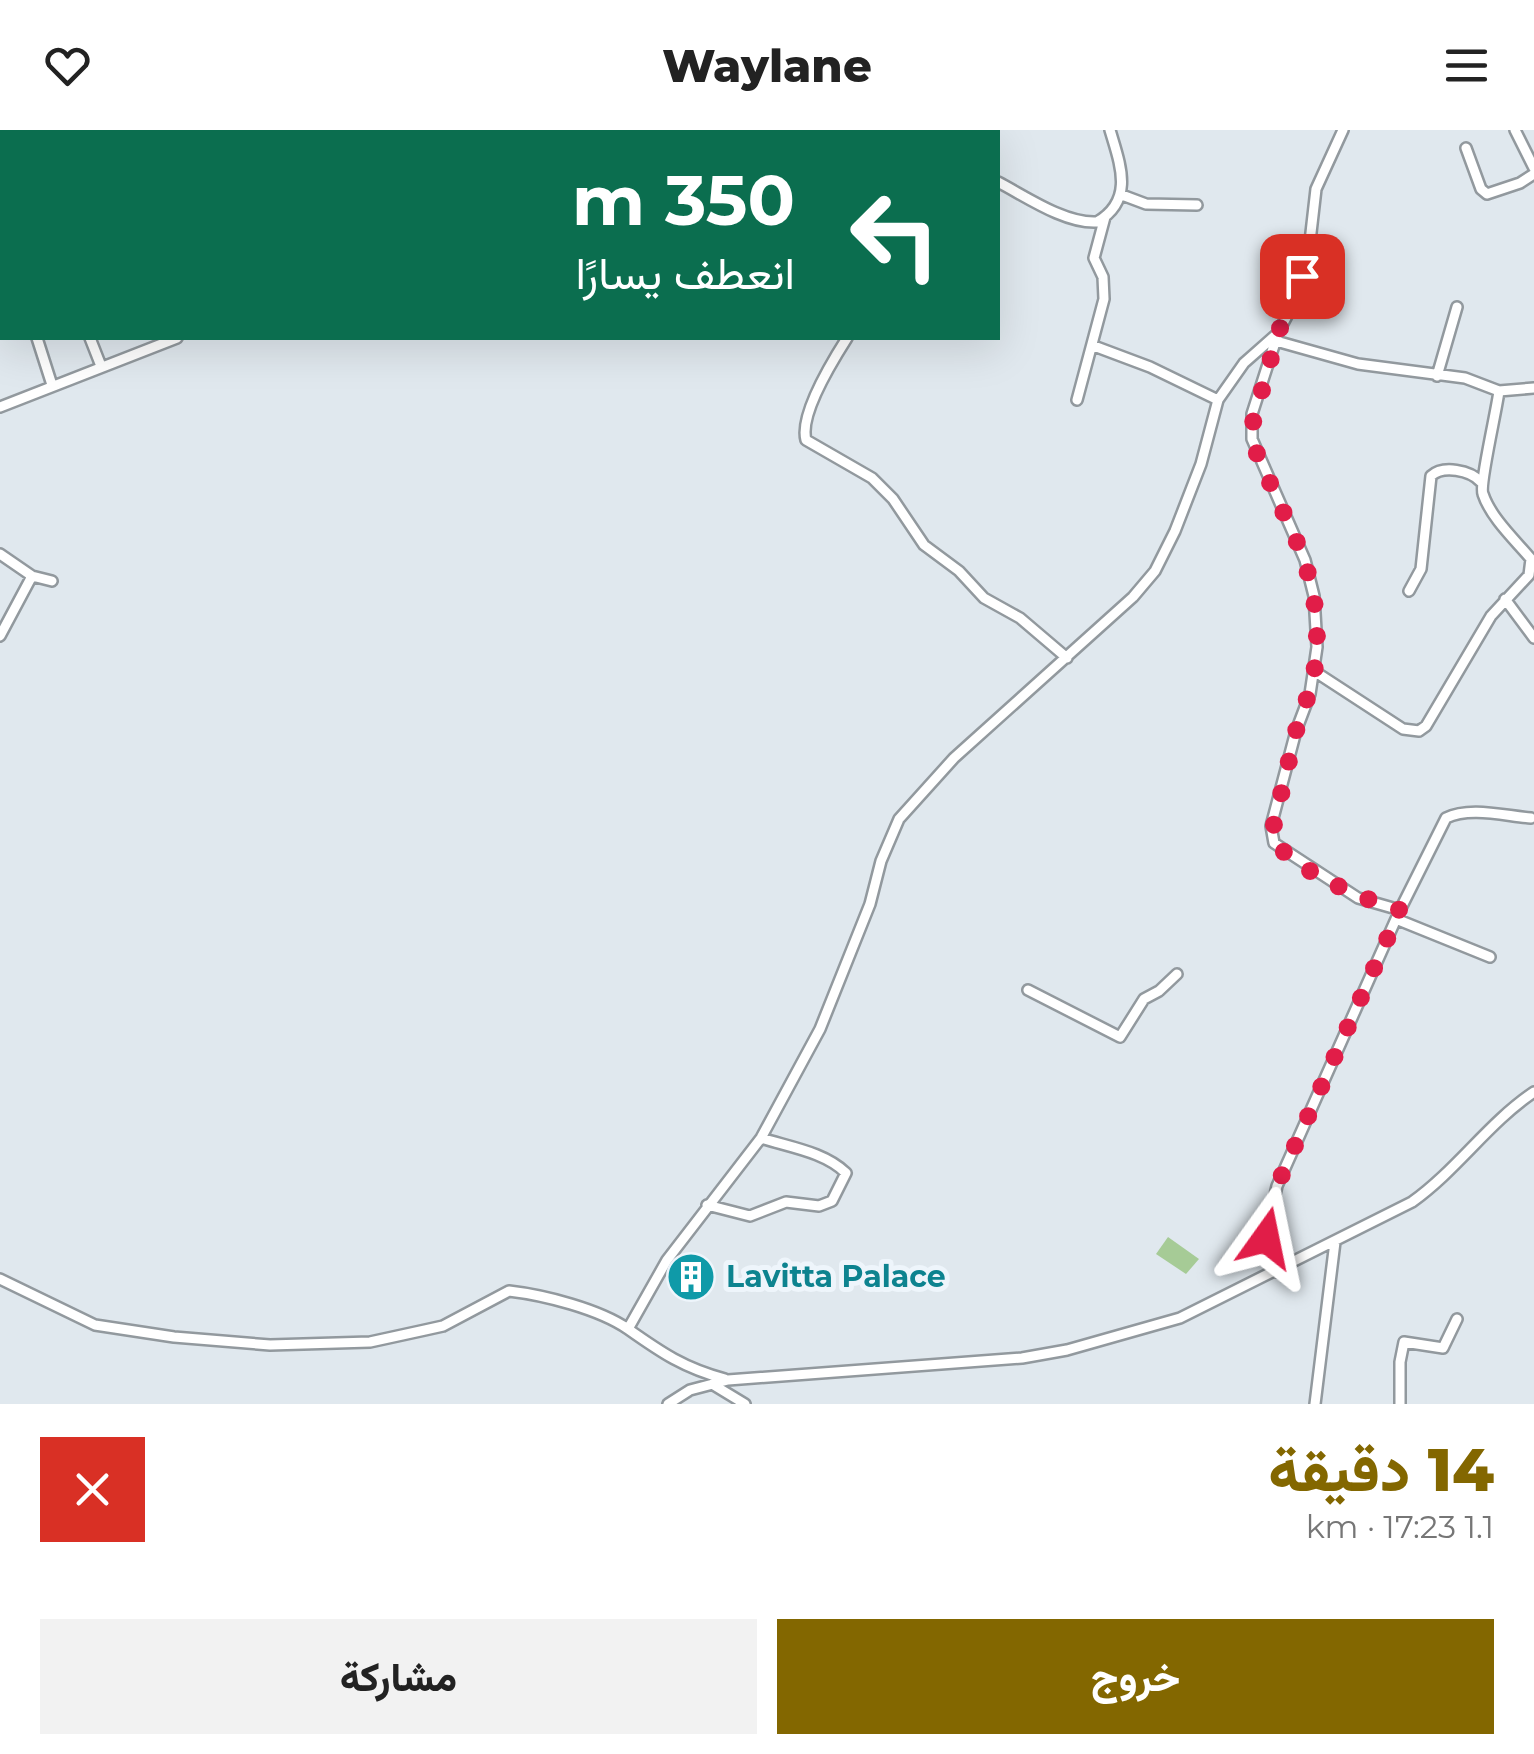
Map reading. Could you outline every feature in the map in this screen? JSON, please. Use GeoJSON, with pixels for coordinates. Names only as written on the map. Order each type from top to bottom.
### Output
{"type":"FeatureCollection","features":[{"type":"Feature","properties":{"kind":"street"},"geometry":{"type":"LineString","coordinates":[[1078,400],[1094,346],[1104,284],[1094,258],[1105,217],[1122,195],[1122,176],[1110,130]]}},
{"type":"Feature","properties":{"kind":"street"},"geometry":{"type":"LineString","coordinates":[[1343,130],[1316,189],[1308,259],[1252,414],[1252,439],[1298,540],[1314,596],[1318,647],[1310,694],[1296,731],[1271,837],[1280,849],[1358,898],[1490,957]]}},
{"type":"Feature","properties":{"kind":"street"},"geometry":{"type":"LineString","coordinates":[[1466,148],[1486,194],[1520,183],[1534,171],[1515,130]]}},
{"type":"Feature","properties":{"kind":"street"},"geometry":{"type":"LineString","coordinates":[[1000,183],[1086,222],[1105,217]]}},
{"type":"Feature","properties":{"kind":"street"},"geometry":{"type":"LineString","coordinates":[[1122,195],[1146,204],[1197,205]]}},
{"type":"Feature","properties":{"kind":"street"},"geometry":{"type":"LineString","coordinates":[[1438,376],[1457,308]]}},
{"type":"Feature","properties":{"kind":"street"},"geometry":{"type":"LineString","coordinates":[[1277,337],[1358,364],[1465,378],[1499,391],[1534,388]]}},
{"type":"Feature","properties":{"kind":"street"},"geometry":{"type":"LineString","coordinates":[[628,1329],[667,1260],[760,1138],[820,1028],[870,904],[880,861],[899,818],[954,758],[1134,597],[1155,571],[1200,464],[1218,400],[1244,363],[1277,337]]}},
{"type":"Feature","properties":{"kind":"street"},"geometry":{"type":"LineString","coordinates":[[37,340],[52,385]]}},
{"type":"Feature","properties":{"kind":"street"},"geometry":{"type":"LineString","coordinates":[[91,340],[101,366]]}},
{"type":"Feature","properties":{"kind":"street"},"geometry":{"type":"LineString","coordinates":[[0,408],[172,340]]}},
{"type":"Feature","properties":{"kind":"street"},"geometry":{"type":"LineString","coordinates":[[846,340],[817,392],[806,440],[872,478],[893,499],[924,545],[960,571],[984,598],[1020,618],[1067,658]]}},
{"type":"Feature","properties":{"kind":"street"},"geometry":{"type":"LineString","coordinates":[[1094,346],[1150,367],[1218,400]]}},
{"type":"Feature","properties":{"kind":"street"},"geometry":{"type":"LineString","coordinates":[[1480,482],[1489,456],[1499,391]]}},
{"type":"Feature","properties":{"kind":"street"},"geometry":{"type":"LineString","coordinates":[[1314,670],[1404,729],[1419,731],[1426,726],[1491,616],[1529,575],[1532,566],[1483,496],[1474,474],[1439,470],[1431,476],[1421,568],[1409,590]]}},
{"type":"Feature","properties":{"kind":"street"},"geometry":{"type":"LineString","coordinates":[[0,554],[32,576],[52,581]]}},
{"type":"Feature","properties":{"kind":"street"},"geometry":{"type":"LineString","coordinates":[[0,636],[32,576]]}},
{"type":"Feature","properties":{"kind":"street"},"geometry":{"type":"LineString","coordinates":[[1505,599],[1534,638]]}},
{"type":"Feature","properties":{"kind":"street"},"geometry":{"type":"LineString","coordinates":[[1276,1272],[1266,1251],[1266,1238],[1277,1186],[1398,914],[1446,818],[1471,813],[1531,818]]}},
{"type":"Feature","properties":{"kind":"street"},"geometry":{"type":"LineString","coordinates":[[1028,990],[1120,1037],[1144,999],[1159,992],[1177,974]]}},
{"type":"Feature","properties":{"kind":"street"},"geometry":{"type":"LineString","coordinates":[[668,1404],[690,1390],[728,1380],[1022,1358],[1066,1350],[1180,1318],[1412,1202],[1431,1188],[1492,1125],[1534,1092]]}},
{"type":"Feature","properties":{"kind":"street"},"geometry":{"type":"LineString","coordinates":[[708,1205],[738,1216],[750,1216],[786,1202],[819,1206],[832,1201],[846,1174],[841,1168],[810,1153],[760,1138]]}},
{"type":"Feature","properties":{"kind":"street"},"geometry":{"type":"LineString","coordinates":[[1315,1404],[1335,1242]]}},
{"type":"Feature","properties":{"kind":"street"},"geometry":{"type":"LineString","coordinates":[[0,1279],[95,1325],[270,1345],[370,1342],[425,1330],[442,1326],[509,1290],[564,1303],[628,1329],[640,1341],[672,1359],[728,1380]]}},
{"type":"Feature","properties":{"kind":"street"},"geometry":{"type":"LineString","coordinates":[[1400,1404],[1404,1342],[1444,1348],[1457,1319]]}},
{"type":"Feature","properties":{"kind":"street"},"geometry":{"type":"LineString","coordinates":[[712,1384],[746,1404]]}},
{"type":"Feature","properties":{"kind":"green space"},"geometry":{"type":"Polygon","coordinates":[[[1168,1237],[1199,1259],[1186,1274],[1156,1254],[1168,1237]]]}},
{"type":"Feature","properties":{"kind":"place","name":"Lavitta Palace"},"geometry":{"type":"Point","coordinates":[691,1277]}},
{"type":"Feature","properties":{"kind":"route"},"geometry":{"type":"LineString","coordinates":[[1266,1238],[1277,1186],[1400,910],[1358,898],[1280,849],[1271,837],[1296,731],[1314,678],[1318,620],[1298,540],[1252,439],[1252,414],[1278,333],[1302,276]]}}]}
